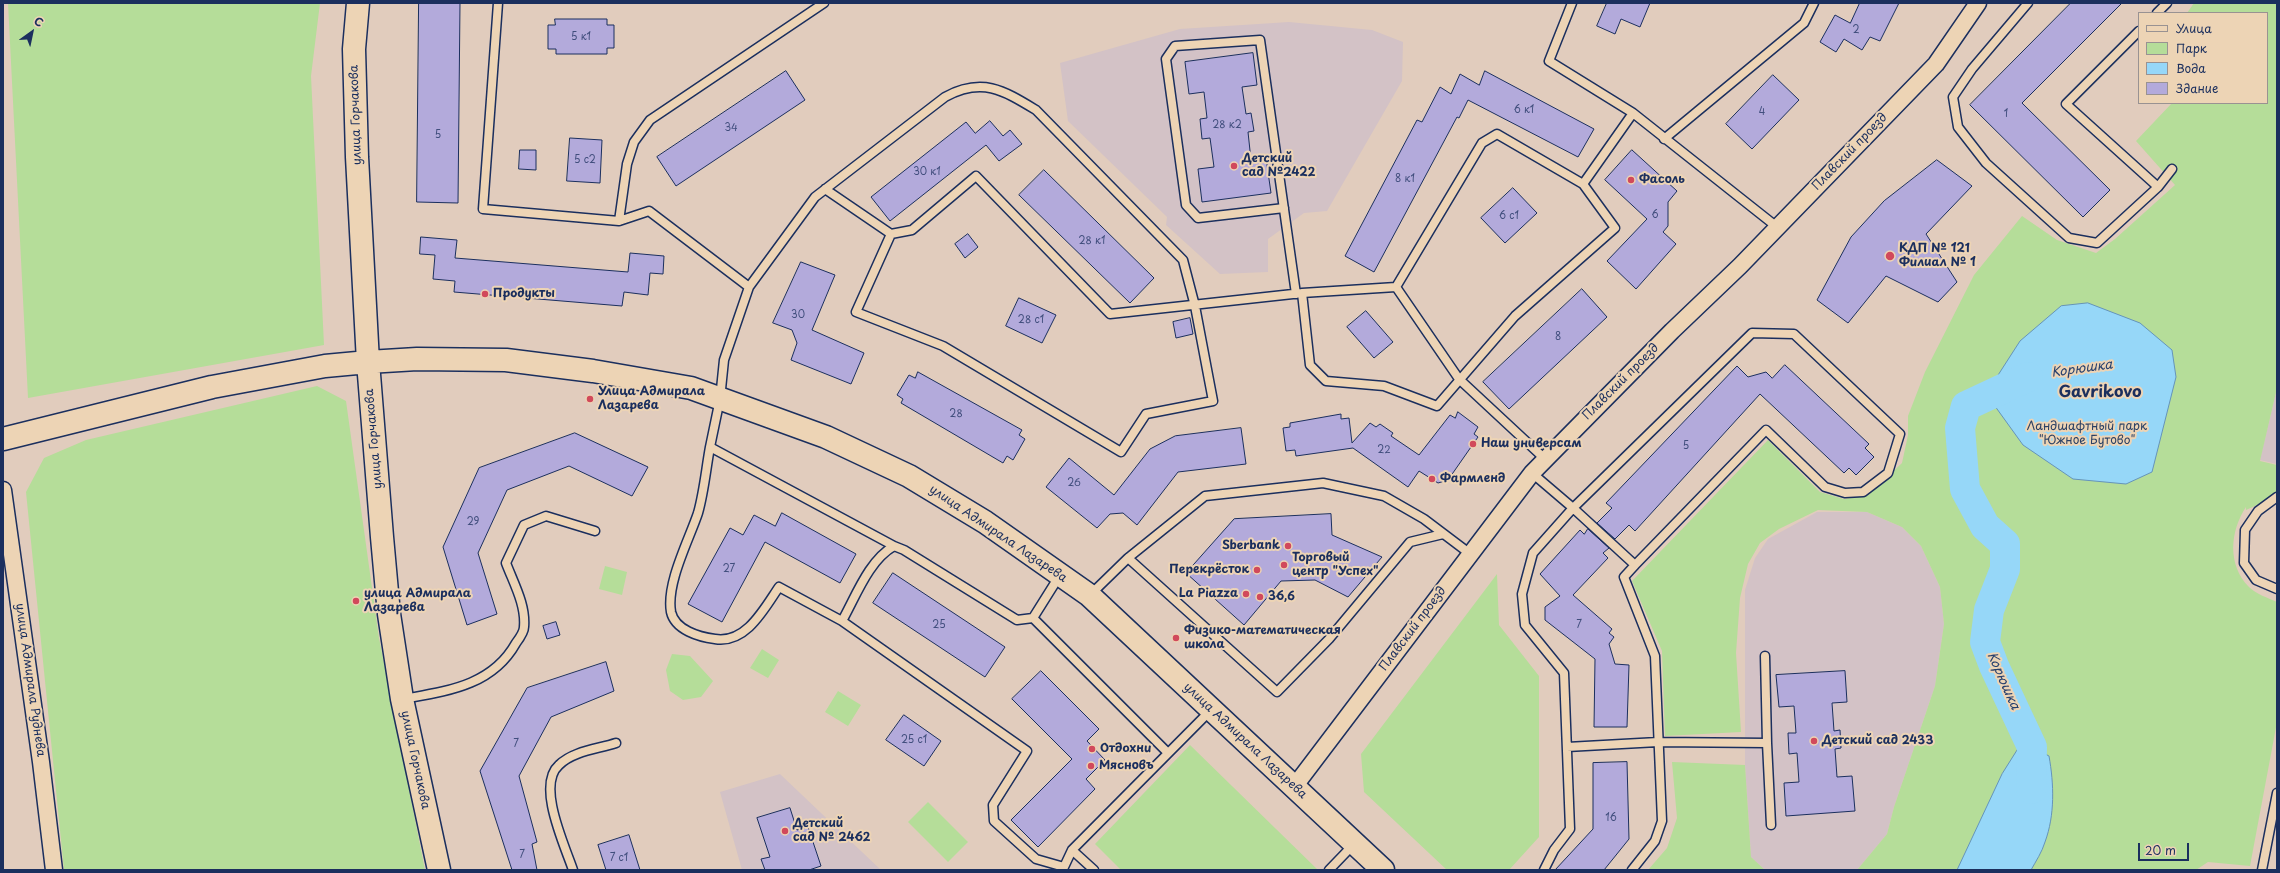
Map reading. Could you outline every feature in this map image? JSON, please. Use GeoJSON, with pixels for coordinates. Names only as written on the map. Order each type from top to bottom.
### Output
{"type":"FeatureCollection","features":[{"type":"Feature","properties":{"kind":"street","name":"улица Горчакова"},"geometry":{"type":"LineString","coordinates":[[358,3],[354,50],[357,157],[368,362],[387,590],[402,699],[439,870]]}},
{"type":"Feature","properties":{"kind":"street","name":"Плавский проезд"},"geometry":{"type":"LineString","coordinates":[[1294,787],[1469,553],[1532,473],[1777,227],[1936,64],[1978,3]]}},
{"type":"Feature","properties":{"kind":"street","name":"улица Адмирала Лазарева"},"geometry":{"type":"LineString","coordinates":[[3,439],[212,387],[325,366],[368,362],[417,359],[506,360],[593,371],[691,388],[826,437],[910,476],[985,522],[1089,595],[1383,870]]}},
{"type":"Feature","properties":{"kind":"street","name":"улица Адмирала Руднева"},"geometry":{"type":"LineString","coordinates":[[3,490],[41,762],[54,870]]}},
{"type":"Feature","properties":{"kind":"lane"},"geometry":{"type":"LineString","coordinates":[[498,3],[483,209],[619,221],[649,211],[749,287]]}},
{"type":"Feature","properties":{"kind":"lane"},"geometry":{"type":"LineString","coordinates":[[619,221],[627,164],[634,142],[650,120],[824,3]]}},
{"type":"Feature","properties":{"kind":"lane"},"geometry":{"type":"LineString","coordinates":[[1572,3],[1549,61],[1633,114],[1777,227]]}},
{"type":"Feature","properties":{"kind":"lane"},"geometry":{"type":"LineString","coordinates":[[1664,139],[1804,23],[1814,3]]}},
{"type":"Feature","properties":{"kind":"lane"},"geometry":{"type":"LineString","coordinates":[[2028,3],[1972,69],[1953,97],[1958,127],[1986,163],[2069,238],[2097,243],[2158,187],[2172,168]]}},
{"type":"Feature","properties":{"kind":"lane"},"geometry":{"type":"LineString","coordinates":[[2158,12],[2167,3]]}},
{"type":"Feature","properties":{"kind":"lane"},"geometry":{"type":"LineString","coordinates":[[2138,32],[2066,104],[2158,187]]}},
{"type":"Feature","properties":{"kind":"lane"},"geometry":{"type":"LineString","coordinates":[[1284,208],[1198,218],[1186,205],[1166,59],[1175,46],[1260,40],[1284,208],[1310,365],[1326,381],[1384,386],[1437,406],[1515,316],[1615,228],[1583,184],[1497,134],[1482,143],[1396,287]]}},
{"type":"Feature","properties":{"kind":"lane"},"geometry":{"type":"LineString","coordinates":[[891,234],[856,312],[943,346],[1121,452],[1146,414],[1213,400],[1195,306],[1183,260],[1036,110],[1007,92],[974,86],[961,88],[945,97],[815,197],[749,287],[724,360],[720,399],[698,511],[672,587],[671,613],[684,630],[701,637],[721,640],[742,633],[757,620],[779,587],[842,620],[1027,751],[993,805],[994,821],[1036,859],[1064,867],[1072,850],[1211,710]]}},
{"type":"Feature","properties":{"kind":"lane"},"geometry":{"type":"LineString","coordinates":[[1583,184],[1633,114]]}},
{"type":"Feature","properties":{"kind":"lane"},"geometry":{"type":"LineString","coordinates":[[825,189],[891,234],[912,230],[976,176],[1110,314],[1195,306],[1299,293],[1396,287]]}},
{"type":"Feature","properties":{"kind":"lane"},"geometry":{"type":"LineString","coordinates":[[1396,287],[1459,379],[1545,459]]}},
{"type":"Feature","properties":{"kind":"lane"},"geometry":{"type":"LineString","coordinates":[[1544,870],[1554,850],[1570,829],[1564,673],[1525,625],[1522,594],[1533,553],[1573,508],[1752,333],[1794,334],[1900,434],[1888,473],[1863,492],[1845,493],[1825,487],[1766,430],[1624,577],[1655,656],[1662,821],[1655,841],[1632,870]]}},
{"type":"Feature","properties":{"kind":"lane"},"geometry":{"type":"LineString","coordinates":[[710,447],[904,550],[1017,620],[1033,618]]}},
{"type":"Feature","properties":{"kind":"lane"},"geometry":{"type":"LineString","coordinates":[[1532,473],[1573,508],[1635,565]]}},
{"type":"Feature","properties":{"kind":"lane"},"geometry":{"type":"LineString","coordinates":[[1089,595],[1128,558],[1204,496],[1323,483],[1384,496],[1424,519],[1469,553]]}},
{"type":"Feature","properties":{"kind":"lane"},"geometry":{"type":"LineString","coordinates":[[2276,497],[2258,511],[2245,530],[2244,563],[2256,580],[2277,589]]}},
{"type":"Feature","properties":{"kind":"lane"},"geometry":{"type":"LineString","coordinates":[[402,699],[445,691],[473,682],[496,669],[511,652],[524,629],[523,606],[506,563],[524,525],[546,516],[595,531]]}},
{"type":"Feature","properties":{"kind":"lane"},"geometry":{"type":"LineString","coordinates":[[1128,558],[1277,692],[1329,639],[1410,542],[1444,534]]}},
{"type":"Feature","properties":{"kind":"lane"},"geometry":{"type":"LineString","coordinates":[[842,620],[877,560],[886,551],[894,546]]}},
{"type":"Feature","properties":{"kind":"lane"},"geometry":{"type":"LineString","coordinates":[[1033,618],[1060,575]]}},
{"type":"Feature","properties":{"kind":"lane"},"geometry":{"type":"LineString","coordinates":[[1033,618],[1168,753]]}},
{"type":"Feature","properties":{"kind":"lane"},"geometry":{"type":"LineString","coordinates":[[1765,656],[1771,825]]}},
{"type":"Feature","properties":{"kind":"lane"},"geometry":{"type":"LineString","coordinates":[[1567,747],[1658,742],[1767,743]]}},
{"type":"Feature","properties":{"kind":"lane"},"geometry":{"type":"LineString","coordinates":[[573,870],[552,807],[549,780],[558,765],[573,755],[616,743]]}},
{"type":"Feature","properties":{"kind":"lane"},"geometry":{"type":"LineString","coordinates":[[2262,870],[2277,793]]}},
{"type":"Feature","properties":{"kind":"lane"},"geometry":{"type":"LineString","coordinates":[[1329,870],[1354,843]]}},
{"type":"Feature","properties":{"kind":"lane"},"geometry":{"type":"LineString","coordinates":[[1072,850],[1094,870]]}},
{"type":"Feature","properties":{"kind":"shaded area","name":"Детский сад №2422"},"geometry":{"type":"Polygon","coordinates":[[[1289,22],[1372,30],[1403,42],[1402,81],[1327,211],[1304,213],[1268,239],[1268,272],[1220,274],[1166,225],[1167,217],[1068,121],[1060,63],[1180,29],[1289,22]]]}},
{"type":"Feature","properties":{"kind":"shaded area"},"geometry":{"type":"Polygon","coordinates":[[[2277,388],[2277,464],[2260,460],[2277,388]]]}},
{"type":"Feature","properties":{"kind":"shaded area"},"geometry":{"type":"Polygon","coordinates":[[[1817,512],[1867,512],[1902,527],[1921,546],[1940,587],[1944,624],[1935,686],[1894,807],[1887,834],[1857,870],[1765,870],[1751,857],[1745,765],[1745,590],[1755,558],[1768,539],[1817,512]]]}},
{"type":"Feature","properties":{"kind":"shaded area","name":"Детский сад № 2462"},"geometry":{"type":"Polygon","coordinates":[[[780,774],[881,870],[742,870],[720,792],[780,774]]]}},
{"type":"Feature","properties":{"kind":"green space"},"geometry":{"type":"Polygon","coordinates":[[[8,3],[320,3],[311,76],[324,345],[28,398],[8,3]]]}},
{"type":"Feature","properties":{"kind":"green space","name":"Ландшафтный парк \"Южное Бутово\""},"geometry":{"type":"Polygon","coordinates":[[[2194,3],[2277,3],[2277,388],[2260,461],[2277,465],[2277,496],[2246,510],[2246,507],[2237,527],[2233,548],[2237,569],[2249,587],[2262,596],[2277,602],[2277,722],[2250,866],[2208,862],[2196,870],[1857,870],[1887,834],[1894,807],[1935,686],[1944,624],[1940,587],[1921,546],[1902,527],[1867,512],[1818,510],[1779,529],[1760,543],[1748,564],[1740,598],[1736,653],[1741,732],[1665,736],[1662,651],[1632,581],[1768,440],[1820,492],[1844,499],[1868,495],[1902,463],[1908,435],[1908,416],[1925,372],[1974,275],[2022,216],[2057,240],[2096,253],[2115,239],[2175,185],[2136,141],[2171,104],[2268,104],[2268,12],[2188,12],[2194,3]]]}},
{"type":"Feature","properties":{"kind":"green space"},"geometry":{"type":"Polygon","coordinates":[[[317,386],[346,401],[379,638],[425,870],[64,870],[26,492],[44,458],[86,440],[317,386]]]}},
{"type":"Feature","properties":{"kind":"green space"},"geometry":{"type":"Polygon","coordinates":[[[605,566],[627,572],[622,595],[599,589],[605,566]]]}},
{"type":"Feature","properties":{"kind":"green space"},"geometry":{"type":"Polygon","coordinates":[[[1497,574],[1499,625],[1539,676],[1539,837],[1509,870],[1447,870],[1364,792],[1361,754],[1497,574]]]}},
{"type":"Feature","properties":{"kind":"green space"},"geometry":{"type":"Polygon","coordinates":[[[762,649],[779,660],[768,678],[750,668],[762,649]]]}},
{"type":"Feature","properties":{"kind":"green space"},"geometry":{"type":"Polygon","coordinates":[[[672,654],[690,656],[713,681],[701,697],[683,700],[670,691],[666,670],[672,654]]]}},
{"type":"Feature","properties":{"kind":"green space"},"geometry":{"type":"Polygon","coordinates":[[[838,691],[861,705],[848,726],[825,712],[838,691]]]}},
{"type":"Feature","properties":{"kind":"green space"},"geometry":{"type":"Polygon","coordinates":[[[1190,745],[1318,870],[1121,870],[1095,844],[1190,745]]]}},
{"type":"Feature","properties":{"kind":"green space"},"geometry":{"type":"Polygon","coordinates":[[[1672,762],[1745,765],[1751,857],[1765,870],[1648,870],[1667,848],[1677,818],[1672,762]]]}},
{"type":"Feature","properties":{"kind":"green space"},"geometry":{"type":"Polygon","coordinates":[[[928,802],[968,842],[948,862],[908,822],[928,802]]]}},
{"type":"Feature","properties":{"kind":"water"},"geometry":{"type":"Polygon","coordinates":[[[2088,303],[2140,323],[2172,350],[2176,377],[2152,472],[2126,484],[2073,479],[2023,445],[1992,402],[1991,386],[2020,341],[2061,306],[2088,303]]]}},
{"type":"Feature","properties":{"kind":"water"},"geometry":{"type":"Polygon","coordinates":[[[2020,746],[2032,747],[2049,756],[2053,799],[2051,821],[2041,853],[2031,870],[1957,870],[2002,774],[2020,746]]]}},
{"type":"Feature","properties":{"kind":"building"},"geometry":{"type":"Polygon","coordinates":[[[419,3],[460,3],[458,203],[417,202],[419,3]]]}},
{"type":"Feature","properties":{"kind":"building"},"geometry":{"type":"Polygon","coordinates":[[[1607,3],[1650,3],[1640,27],[1621,19],[1615,34],[1597,26],[1607,3]]]}},
{"type":"Feature","properties":{"kind":"building"},"geometry":{"type":"Polygon","coordinates":[[[1860,3],[1899,3],[1880,41],[1870,37],[1862,50],[1844,39],[1836,52],[1820,42],[1835,15],[1850,23],[1860,3]]]}},
{"type":"Feature","properties":{"kind":"building"},"geometry":{"type":"Polygon","coordinates":[[[2071,3],[2122,3],[2022,103],[2110,190],[2083,217],[1970,105],[2071,3]]]}},
{"type":"Feature","properties":{"kind":"building"},"geometry":{"type":"Polygon","coordinates":[[[555,19],[607,19],[607,25],[614,25],[614,48],[607,48],[607,54],[556,54],[556,49],[548,49],[548,25],[555,25],[555,19]]]}},
{"type":"Feature","properties":{"kind":"building"},"geometry":{"type":"Polygon","coordinates":[[[1253,53],[1257,85],[1242,87],[1246,114],[1251,113],[1254,131],[1248,132],[1251,160],[1266,158],[1271,193],[1202,202],[1198,169],[1214,167],[1210,138],[1202,139],[1200,119],[1207,118],[1204,92],[1189,94],[1185,62],[1253,53]]]}},
{"type":"Feature","properties":{"kind":"building"},"geometry":{"type":"Polygon","coordinates":[[[786,71],[805,100],[676,186],[657,157],[786,71]]]}},
{"type":"Feature","properties":{"kind":"building"},"geometry":{"type":"Polygon","coordinates":[[[1485,71],[1594,129],[1578,157],[1468,100],[1459,118],[1457,117],[1374,272],[1345,256],[1417,120],[1422,122],[1440,87],[1451,94],[1460,74],[1479,85],[1485,71]]]}},
{"type":"Feature","properties":{"kind":"building"},"geometry":{"type":"Polygon","coordinates":[[[1773,75],[1799,100],[1752,149],[1726,124],[1773,75]]]}},
{"type":"Feature","properties":{"kind":"building"},"geometry":{"type":"Polygon","coordinates":[[[990,121],[1003,136],[1010,130],[1022,144],[999,161],[986,145],[890,221],[871,197],[966,122],[975,133],[990,121]]]}},
{"type":"Feature","properties":{"kind":"building"},"geometry":{"type":"Polygon","coordinates":[[[570,138],[602,140],[600,183],[567,181],[570,138]]]}},
{"type":"Feature","properties":{"kind":"building"},"geometry":{"type":"Polygon","coordinates":[[[520,150],[536,150],[536,170],[519,169],[520,150]]]}},
{"type":"Feature","properties":{"kind":"building"},"geometry":{"type":"Polygon","coordinates":[[[1632,150],[1677,191],[1668,202],[1668,226],[1663,232],[1676,244],[1636,289],[1607,261],[1647,219],[1605,180],[1632,150]]]}},
{"type":"Feature","properties":{"kind":"building","name":"КДП № 121 Филиал № 1"},"geometry":{"type":"Polygon","coordinates":[[[1937,160],[1972,186],[1926,234],[1957,282],[1938,302],[1886,276],[1848,323],[1817,300],[1851,237],[1884,201],[1937,160]]]}},
{"type":"Feature","properties":{"kind":"building"},"geometry":{"type":"Polygon","coordinates":[[[1044,170],[1154,278],[1130,303],[1019,195],[1044,170]]]}},
{"type":"Feature","properties":{"kind":"building"},"geometry":{"type":"Polygon","coordinates":[[[1513,188],[1537,213],[1505,243],[1481,218],[1513,188]]]}},
{"type":"Feature","properties":{"kind":"building"},"geometry":{"type":"Polygon","coordinates":[[[968,234],[978,247],[965,258],[955,244],[968,234]]]}},
{"type":"Feature","properties":{"kind":"building"},"geometry":{"type":"Polygon","coordinates":[[[421,237],[457,240],[455,258],[628,272],[630,253],[664,256],[663,274],[650,273],[648,295],[624,292],[622,306],[454,292],[455,281],[433,279],[435,255],[420,254],[421,237]]]}},
{"type":"Feature","properties":{"kind":"building"},"geometry":{"type":"Polygon","coordinates":[[[801,262],[835,275],[812,330],[864,353],[851,384],[791,360],[797,343],[792,330],[773,323],[801,262]]]}},
{"type":"Feature","properties":{"kind":"building"},"geometry":{"type":"Polygon","coordinates":[[[1582,289],[1607,317],[1509,409],[1483,382],[1582,289]]]}},
{"type":"Feature","properties":{"kind":"building"},"geometry":{"type":"Polygon","coordinates":[[[1019,298],[1056,315],[1042,343],[1006,326],[1019,298]]]}},
{"type":"Feature","properties":{"kind":"building"},"geometry":{"type":"Polygon","coordinates":[[[1366,311],[1393,342],[1374,358],[1347,327],[1366,311]]]}},
{"type":"Feature","properties":{"kind":"building"},"geometry":{"type":"Polygon","coordinates":[[[1190,318],[1193,334],[1176,338],[1173,322],[1190,318]]]}},
{"type":"Feature","properties":{"kind":"building"},"geometry":{"type":"Polygon","coordinates":[[[1785,365],[1869,444],[1865,448],[1874,457],[1856,475],[1849,468],[1844,473],[1760,394],[1635,531],[1629,525],[1615,539],[1597,523],[1612,508],[1606,503],[1737,366],[1748,377],[1766,372],[1772,378],[1785,365]]]}},
{"type":"Feature","properties":{"kind":"building"},"geometry":{"type":"Polygon","coordinates":[[[918,372],[1022,430],[1019,435],[1025,439],[1013,460],[1007,456],[1003,463],[901,403],[903,399],[897,395],[909,375],[915,378],[918,372]]]}},
{"type":"Feature","properties":{"kind":"building"},"geometry":{"type":"Polygon","coordinates":[[[1458,412],[1478,427],[1474,434],[1478,437],[1448,480],[1438,483],[1419,471],[1408,487],[1353,448],[1296,456],[1295,450],[1286,451],[1283,428],[1290,427],[1290,423],[1341,414],[1341,419],[1349,418],[1352,443],[1370,423],[1376,427],[1380,424],[1393,433],[1391,436],[1419,455],[1450,415],[1455,418],[1458,412]]]}},
{"type":"Feature","properties":{"kind":"building"},"geometry":{"type":"Polygon","coordinates":[[[1241,428],[1246,464],[1178,472],[1137,525],[1123,513],[1110,514],[1097,528],[1046,487],[1069,458],[1114,495],[1150,449],[1175,436],[1241,428]]]}},
{"type":"Feature","properties":{"kind":"building"},"geometry":{"type":"Polygon","coordinates":[[[575,433],[648,467],[632,496],[569,466],[507,490],[478,553],[497,614],[467,625],[443,547],[479,468],[575,433]]]}},
{"type":"Feature","properties":{"kind":"building"},"geometry":{"type":"Polygon","coordinates":[[[782,513],[856,554],[840,583],[765,542],[722,622],[688,604],[730,528],[743,535],[754,515],[775,526],[782,513]]]}},
{"type":"Feature","properties":{"kind":"building","name":"Торговый центр \"Успех\""},"geometry":{"type":"Polygon","coordinates":[[[1331,514],[1332,535],[1382,557],[1348,597],[1315,580],[1281,581],[1244,625],[1186,573],[1234,519],[1331,514]]]}},
{"type":"Feature","properties":{"kind":"building"},"geometry":{"type":"Polygon","coordinates":[[[1588,529],[1609,548],[1603,553],[1608,558],[1573,595],[1612,629],[1609,633],[1614,637],[1609,644],[1615,664],[1629,665],[1627,727],[1594,727],[1595,659],[1545,620],[1545,607],[1560,596],[1540,574],[1580,530],[1584,534],[1588,529]]]}},
{"type":"Feature","properties":{"kind":"building"},"geometry":{"type":"Polygon","coordinates":[[[893,573],[1005,647],[985,677],[873,603],[893,573]]]}},
{"type":"Feature","properties":{"kind":"building"},"geometry":{"type":"Polygon","coordinates":[[[556,622],[560,635],[547,639],[543,626],[556,622]]]}},
{"type":"Feature","properties":{"kind":"building"},"geometry":{"type":"Polygon","coordinates":[[[606,662],[614,691],[551,717],[519,776],[537,842],[532,844],[537,870],[512,870],[480,771],[527,688],[606,662]]]}},
{"type":"Feature","properties":{"kind":"building"},"geometry":{"type":"Polygon","coordinates":[[[1041,671],[1099,729],[1087,741],[1105,760],[1086,779],[1095,789],[1038,847],[1011,820],[1072,759],[1012,699],[1041,671]]]}},
{"type":"Feature","properties":{"kind":"building","name":"Детский сад 2433"},"geometry":{"type":"Polygon","coordinates":[[[1845,671],[1847,702],[1832,703],[1834,731],[1840,730],[1841,748],[1835,749],[1837,777],[1852,776],[1855,811],[1786,816],[1784,783],[1799,782],[1797,753],[1789,754],[1788,733],[1796,733],[1794,706],[1779,707],[1776,675],[1845,671]]]}},
{"type":"Feature","properties":{"kind":"building"},"geometry":{"type":"Polygon","coordinates":[[[904,715],[941,741],[924,766],[886,740],[904,715]]]}},
{"type":"Feature","properties":{"kind":"building"},"geometry":{"type":"Polygon","coordinates":[[[1627,762],[1629,839],[1604,870],[1555,870],[1593,829],[1593,763],[1627,762]]]}},
{"type":"Feature","properties":{"kind":"building"},"geometry":{"type":"Polygon","coordinates":[[[790,808],[797,830],[808,827],[821,866],[809,870],[765,870],[761,859],[770,857],[757,818],[790,808]]]}},
{"type":"Feature","properties":{"kind":"building"},"geometry":{"type":"Polygon","coordinates":[[[629,835],[640,870],[606,870],[598,845],[629,835]]]}},
{"type":"Feature","properties":{"kind":"waterway","name":"Корюшка"},"geometry":{"type":"LineString","coordinates":[[2028,377],[1966,406],[1960,428],[1965,489],[1985,526],[2005,544],[2005,569],[1989,610],[1985,642],[1994,666],[2032,747],[2031,789]]}},
{"type":"Feature","properties":{"kind":"place","name":"Детский сад №2422"},"geometry":{"type":"Point","coordinates":[1234,166]}},
{"type":"Feature","properties":{"kind":"place","name":"Фасоль"},"geometry":{"type":"Point","coordinates":[1631,180]}},
{"type":"Feature","properties":{"kind":"place","name":"КДП № 121 Филиал № 1"},"geometry":{"type":"Point","coordinates":[1890,256]}},
{"type":"Feature","properties":{"kind":"place","name":"Продукты"},"geometry":{"type":"Point","coordinates":[485,294]}},
{"type":"Feature","properties":{"kind":"place","name":"Улица Адмирала Лазарева"},"geometry":{"type":"Point","coordinates":[590,399]}},
{"type":"Feature","properties":{"kind":"place","name":"Наш универсам"},"geometry":{"type":"Point","coordinates":[1473,444]}},
{"type":"Feature","properties":{"kind":"place","name":"Фармленд"},"geometry":{"type":"Point","coordinates":[1432,479]}},
{"type":"Feature","properties":{"kind":"place","name":"Sberbank"},"geometry":{"type":"Point","coordinates":[1288,546]}},
{"type":"Feature","properties":{"kind":"place","name":"Торговый центр \"Успех\""},"geometry":{"type":"Point","coordinates":[1284,565]}},
{"type":"Feature","properties":{"kind":"place","name":"Перекрёсток"},"geometry":{"type":"Point","coordinates":[1257,570]}},
{"type":"Feature","properties":{"kind":"place","name":"La Piazza"},"geometry":{"type":"Point","coordinates":[1246,594]}},
{"type":"Feature","properties":{"kind":"place","name":"36,6"},"geometry":{"type":"Point","coordinates":[1260,597]}},
{"type":"Feature","properties":{"kind":"place","name":"улица Адмирала Лазарева"},"geometry":{"type":"Point","coordinates":[356,601]}},
{"type":"Feature","properties":{"kind":"place","name":"Физико-математическая школа"},"geometry":{"type":"Point","coordinates":[1176,638]}},
{"type":"Feature","properties":{"kind":"place","name":"Детский сад 2433"},"geometry":{"type":"Point","coordinates":[1814,741]}},
{"type":"Feature","properties":{"kind":"place","name":"Отдохни"},"geometry":{"type":"Point","coordinates":[1092,749]}},
{"type":"Feature","properties":{"kind":"place","name":"Мясновъ"},"geometry":{"type":"Point","coordinates":[1091,766]}},
{"type":"Feature","properties":{"kind":"place","name":"Детский сад № 2462"},"geometry":{"type":"Point","coordinates":[785,831]}},
{"type":"Feature","properties":{"kind":"district","name":"Gavrikovo"},"geometry":{"type":"Point","coordinates":[2100,393]}}]}
